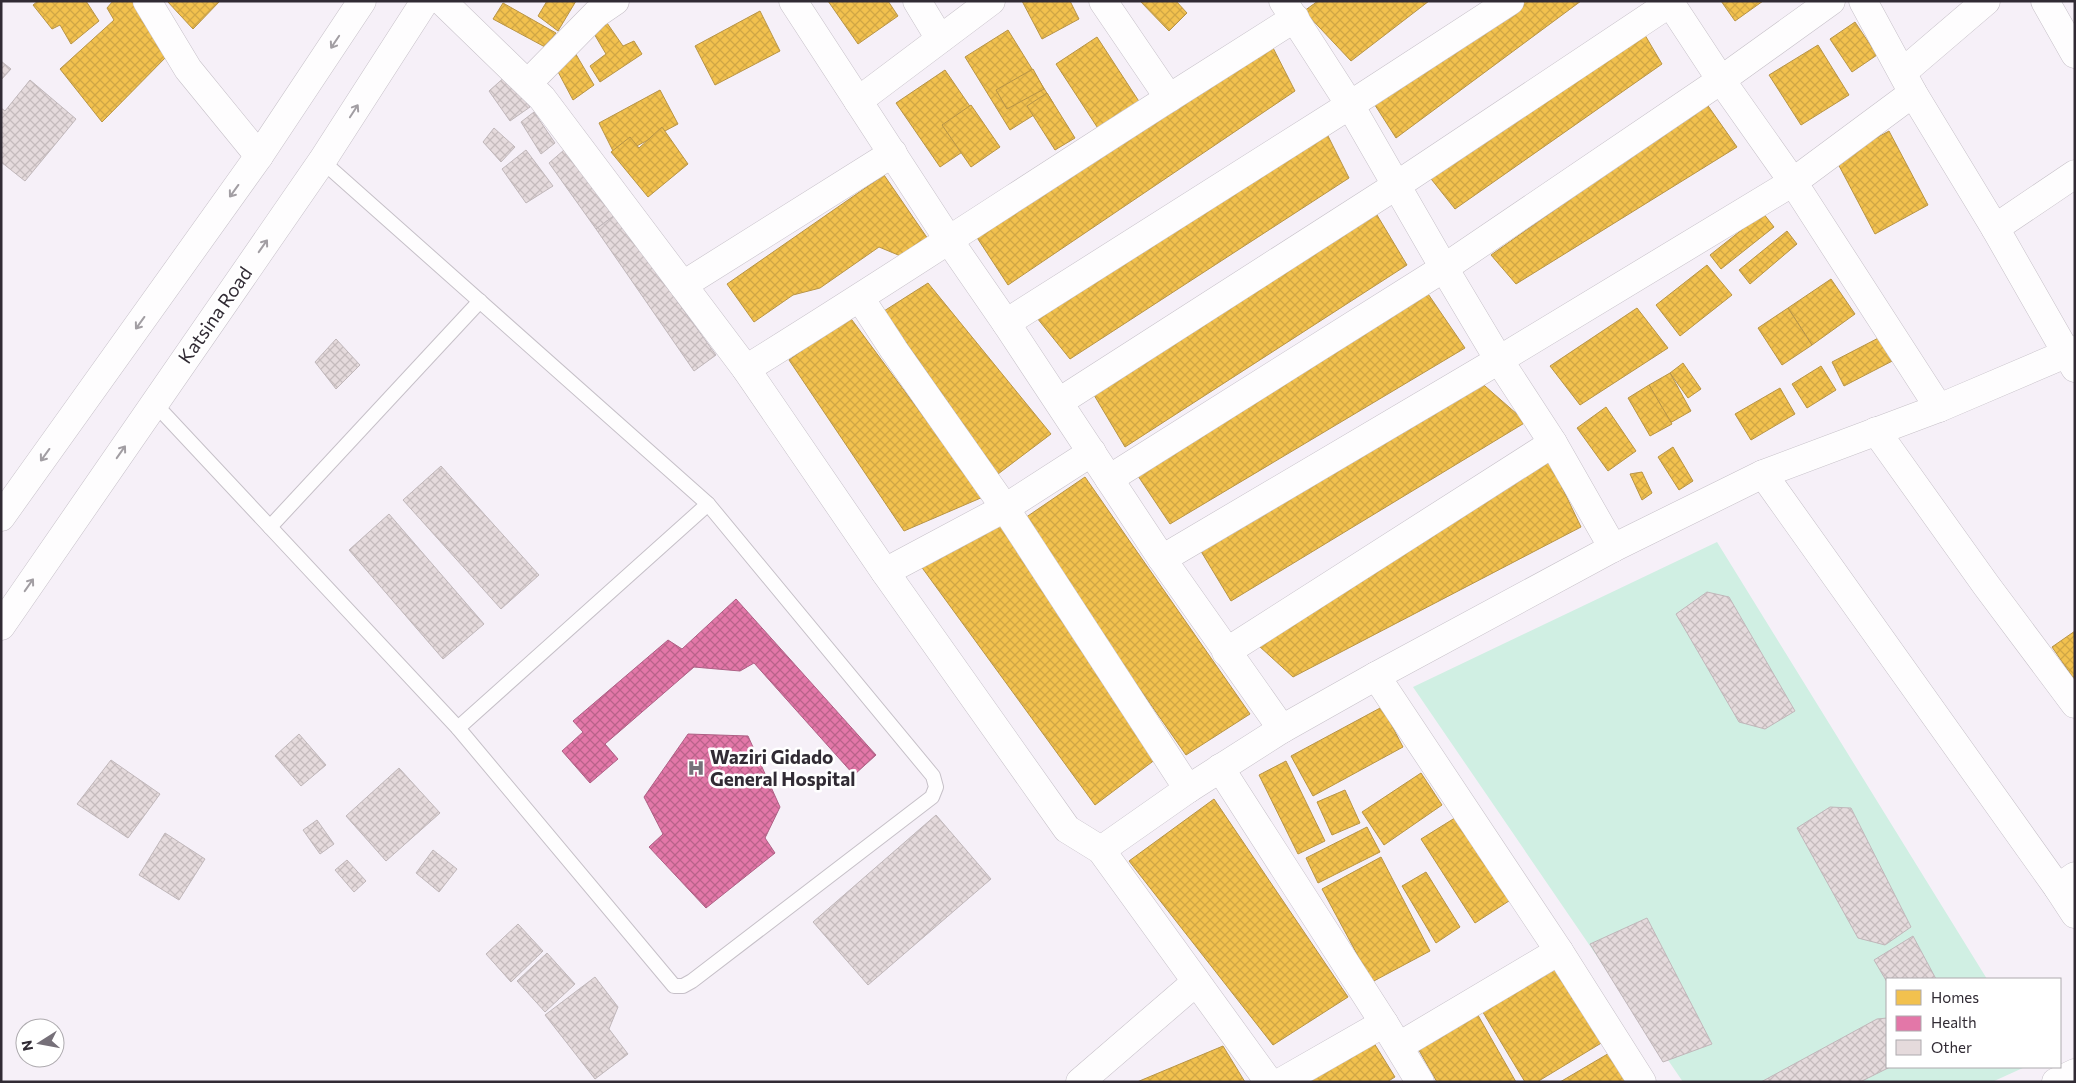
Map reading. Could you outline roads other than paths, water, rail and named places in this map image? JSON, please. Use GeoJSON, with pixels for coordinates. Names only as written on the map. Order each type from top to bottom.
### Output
{"type":"FeatureCollection","features":[{"type":"Feature","properties":{"kind":"main road"},"geometry":{"type":"LineString","coordinates":[[147,1],[188,68],[259,156]]}},
{"type":"Feature","properties":{"kind":"main road"},"geometry":{"type":"LineString","coordinates":[[1,517],[259,156],[362,1]]}},
{"type":"Feature","properties":{"kind":"main road","name":"Katsina Road"},"geometry":{"type":"LineString","coordinates":[[1,626],[322,161],[425,1]]}},
{"type":"Feature","properties":{"kind":"main road"},"geometry":{"type":"LineString","coordinates":[[442,1],[528,83],[547,106],[746,369],[885,572],[1067,829],[1101,850],[1269,1082]]}},
{"type":"Feature","properties":{"kind":"main road"},"geometry":{"type":"LineString","coordinates":[[528,83],[596,14],[615,1]]}},
{"type":"Feature","properties":{"kind":"main road"},"geometry":{"type":"LineString","coordinates":[[793,1],[948,239],[1059,402],[1162,559],[1282,729]]}},
{"type":"Feature","properties":{"kind":"main road"},"geometry":{"type":"LineString","coordinates":[[917,1],[940,39]]}},
{"type":"Feature","properties":{"kind":"main road"},"geometry":{"type":"LineString","coordinates":[[858,101],[991,1]]}},
{"type":"Feature","properties":{"kind":"main road"},"geometry":{"type":"LineString","coordinates":[[1103,1],[1169,98]]}},
{"type":"Feature","properties":{"kind":"main road"},"geometry":{"type":"LineString","coordinates":[[1006,323],[1510,1]]}},
{"type":"Feature","properties":{"kind":"main road"},"geometry":{"type":"LineString","coordinates":[[1109,479],[1444,268],[1721,80],[1831,1]]}},
{"type":"Feature","properties":{"kind":"main road"},"geometry":{"type":"LineString","coordinates":[[1101,850],[1188,789],[1282,729],[1613,548],[1763,474],[2072,358],[1908,83],[1863,1]]}},
{"type":"Feature","properties":{"kind":"main road"},"geometry":{"type":"LineString","coordinates":[[1162,559],[1499,360],[1793,182],[1908,83],[1986,1]]}},
{"type":"Feature","properties":{"kind":"main road"},"geometry":{"type":"LineString","coordinates":[[2045,1],[2075,54]]}},
{"type":"Feature","properties":{"kind":"main road"},"geometry":{"type":"LineString","coordinates":[[1059,402],[1397,185],[1670,2],[1721,80],[1793,182],[1938,408]]}},
{"type":"Feature","properties":{"kind":"main road"},"geometry":{"type":"LineString","coordinates":[[746,369],[860,298],[948,239],[1169,98],[1289,10],[1350,105],[1499,360],[1554,443],[1613,548]]}},
{"type":"Feature","properties":{"kind":"main road"},"geometry":{"type":"LineString","coordinates":[[682,285],[893,152]]}},
{"type":"Feature","properties":{"kind":"main road"},"geometry":{"type":"LineString","coordinates":[[1995,228],[2075,174]]}},
{"type":"Feature","properties":{"kind":"main road"},"geometry":{"type":"LineString","coordinates":[[860,298],[894,350],[1005,508],[1188,789]]}},
{"type":"Feature","properties":{"kind":"main road"},"geometry":{"type":"LineString","coordinates":[[1876,431],[1986,585],[2075,704]]}},
{"type":"Feature","properties":{"kind":"main road"},"geometry":{"type":"LineString","coordinates":[[1226,652],[1554,443]]}},
{"type":"Feature","properties":{"kind":"main road"},"geometry":{"type":"LineString","coordinates":[[885,572],[1005,508],[1092,452]]}},
{"type":"Feature","properties":{"kind":"main road"},"geometry":{"type":"LineString","coordinates":[[1763,474],[2067,882],[2075,914]]}},
{"type":"Feature","properties":{"kind":"main road"},"geometry":{"type":"LineString","coordinates":[[1376,676],[1560,951],[1642,1082]]}},
{"type":"Feature","properties":{"kind":"main road"},"geometry":{"type":"LineString","coordinates":[[1220,768],[1399,1046],[1420,1082]]}},
{"type":"Feature","properties":{"kind":"main road"},"geometry":{"type":"LineString","coordinates":[[1399,1046],[1560,951]]}},
{"type":"Feature","properties":{"kind":"main road"},"geometry":{"type":"LineString","coordinates":[[1080,1082],[1196,982]]}},
{"type":"Feature","properties":{"kind":"main road"},"geometry":{"type":"LineString","coordinates":[[1281,1082],[1384,1023]]}},
{"type":"Feature","properties":{"kind":"main road"},"geometry":{"type":"LineString","coordinates":[[2056,1082],[2075,1073]]}},
{"type":"Feature","properties":{"kind":"lane"},"geometry":{"type":"LineString","coordinates":[[154,403],[458,728],[674,986],[683,986],[692,981],[932,798],[936,787],[934,776],[708,504],[322,161]]}},
{"type":"Feature","properties":{"kind":"lane"},"geometry":{"type":"LineString","coordinates":[[270,527],[480,302]]}},
{"type":"Feature","properties":{"kind":"lane"},"geometry":{"type":"LineString","coordinates":[[458,728],[708,504]]}},
{"type":"Feature","properties":{"kind":"place","name":"Waziri Gidado General Hospital"},"geometry":{"type":"Point","coordinates":[696,768]}}]}
